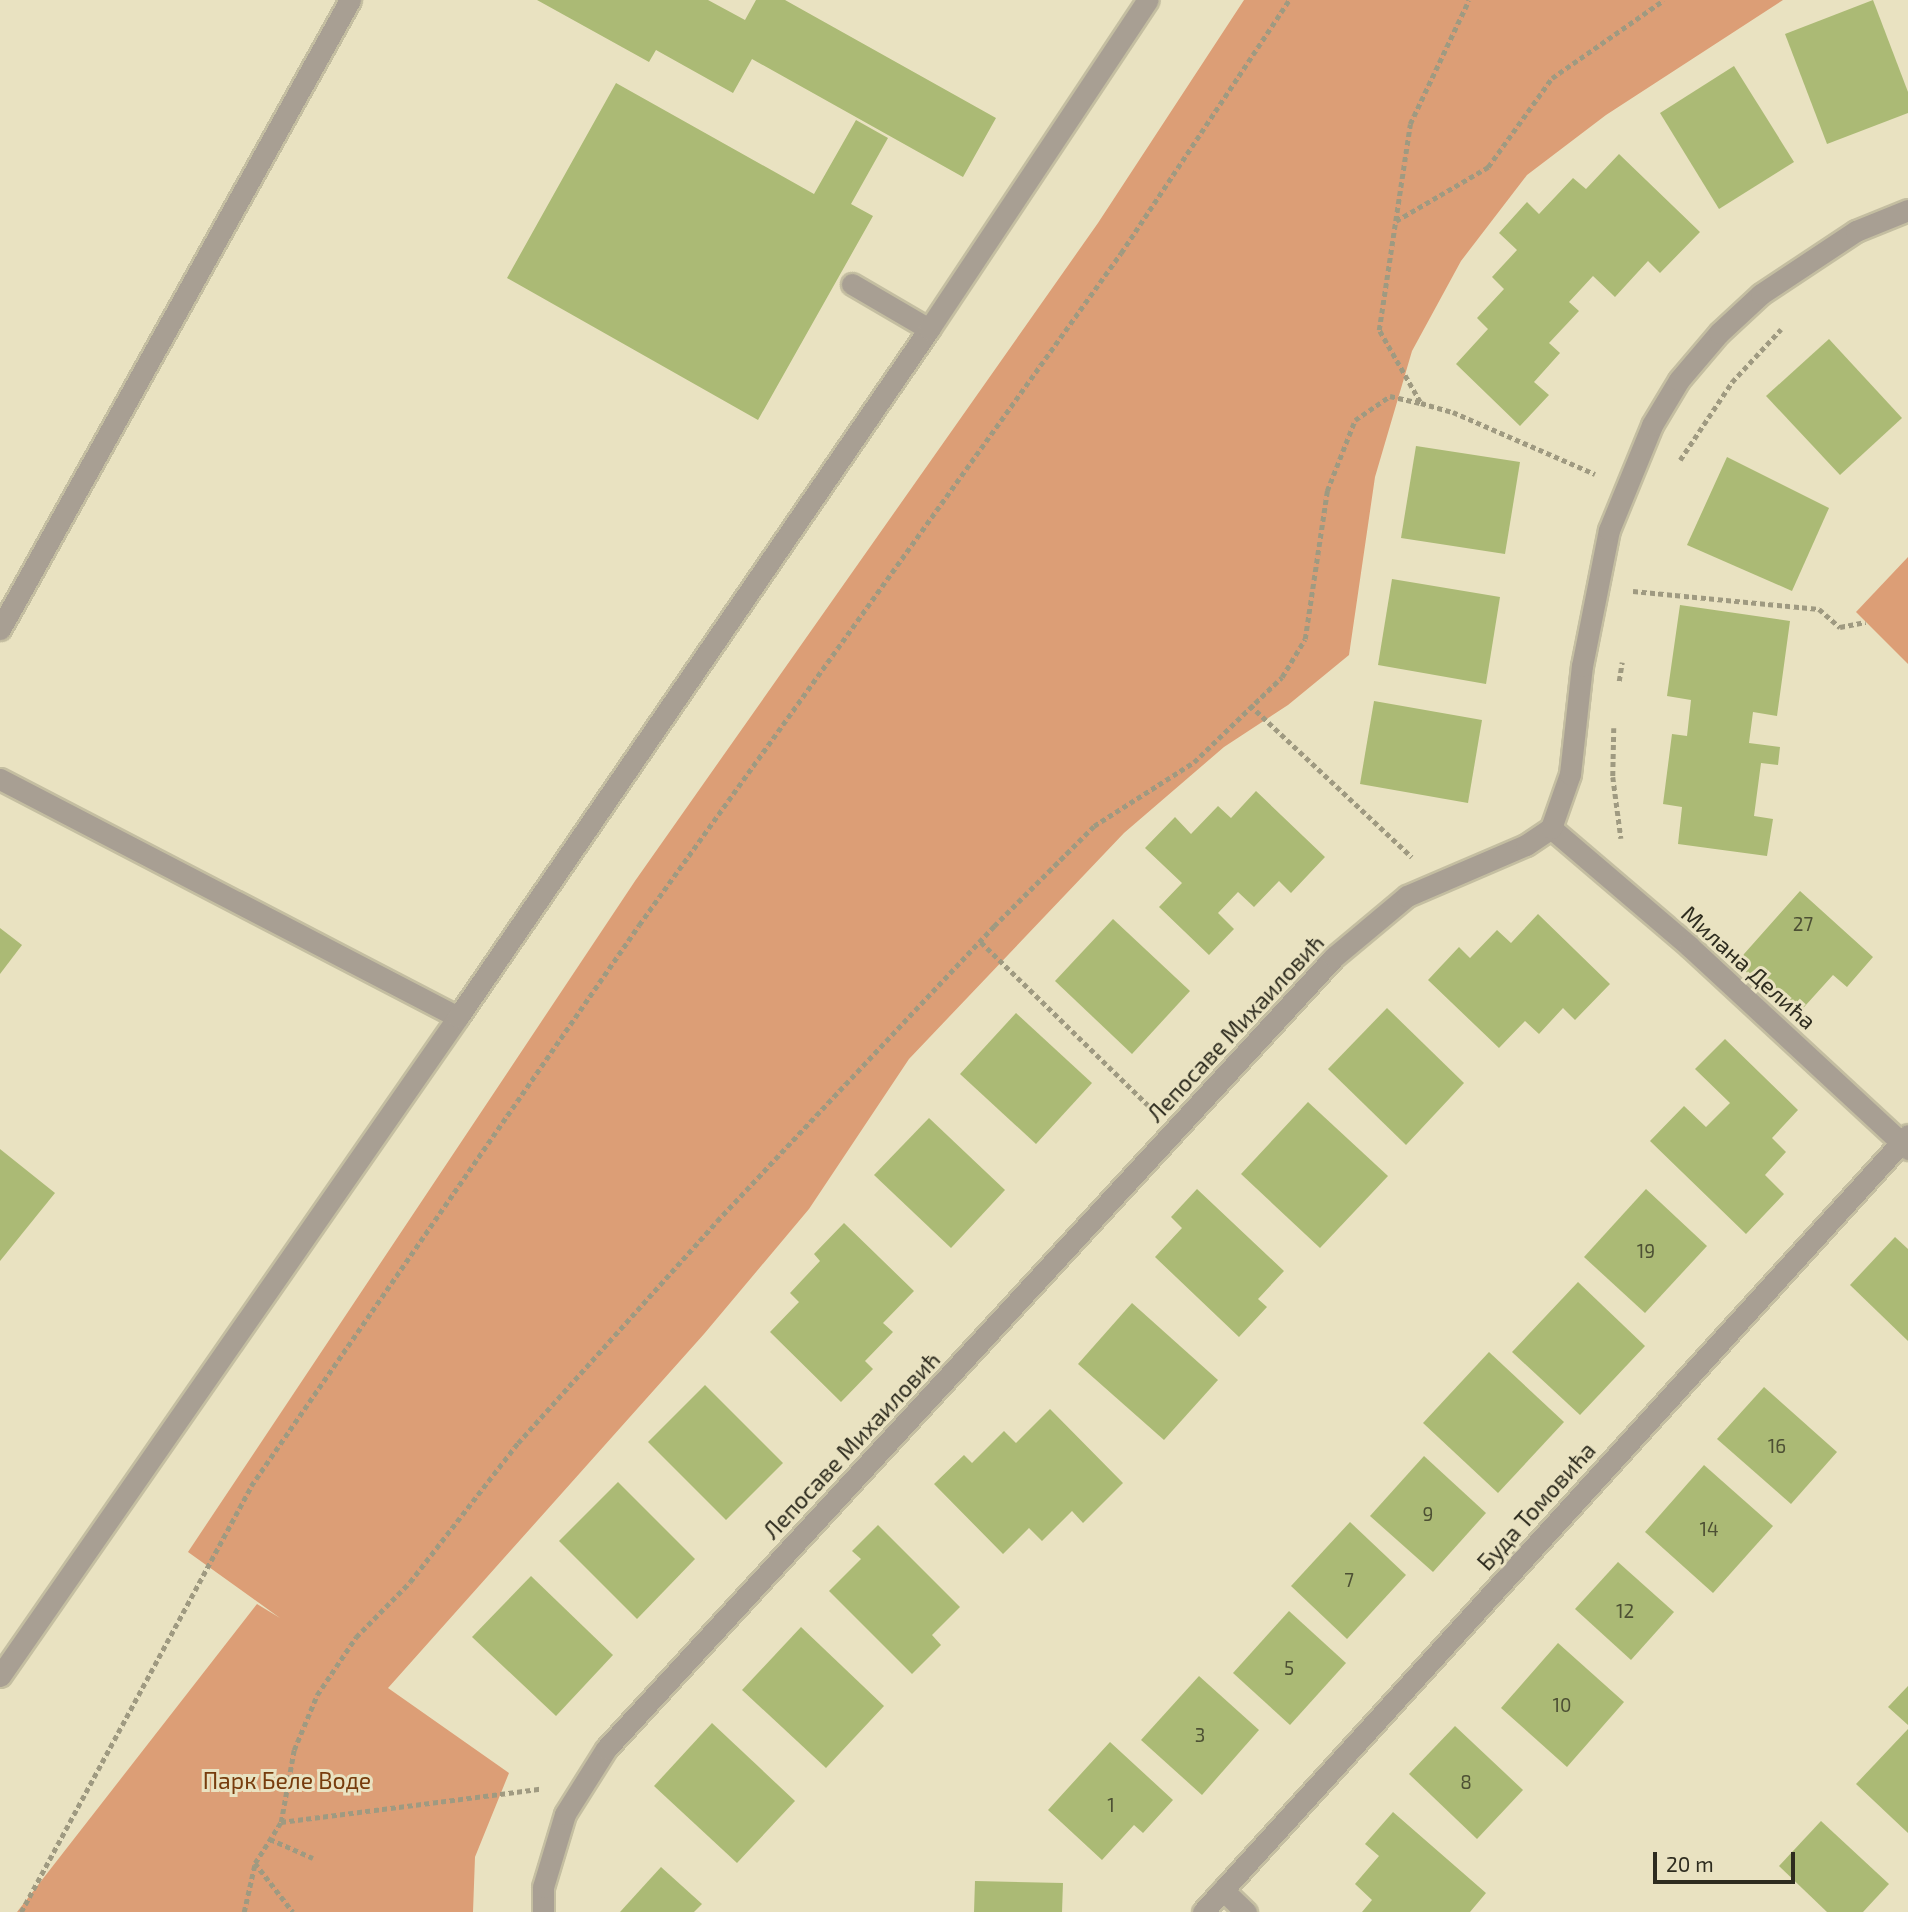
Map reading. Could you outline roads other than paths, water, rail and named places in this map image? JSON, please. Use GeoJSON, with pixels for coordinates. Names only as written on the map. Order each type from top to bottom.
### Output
{"type":"FeatureCollection","features":[{"type":"Feature","properties":{"kind":"street"},"geometry":{"type":"LineString","coordinates":[[0,629],[350,0]]}},
{"type":"Feature","properties":{"kind":"street"},"geometry":{"type":"LineString","coordinates":[[0,1676],[458,1017],[929,329],[1148,0]]}},
{"type":"Feature","properties":{"kind":"street"},"geometry":{"type":"LineString","coordinates":[[1551,828],[1570,774],[1582,666],[1609,530],[1635,460],[1679,380],[1719,333],[1761,294],[1856,231],[1908,210]]}},
{"type":"Feature","properties":{"kind":"street"},"geometry":{"type":"LineString","coordinates":[[852,284],[929,329]]}},
{"type":"Feature","properties":{"kind":"street"},"geometry":{"type":"LineString","coordinates":[[0,779],[458,1017]]}},
{"type":"Feature","properties":{"kind":"street","name":"Лепосаве Михаиловић"},"geometry":{"type":"LineString","coordinates":[[543,1912],[543,1887],[565,1814],[606,1749],[1177,1131],[1334,957],[1382,913],[1429,883],[1526,845],[1551,828]]}},
{"type":"Feature","properties":{"kind":"street","name":"Милана Делића"},"geometry":{"type":"LineString","coordinates":[[1551,828],[1689,946],[1906,1142]]}},
{"type":"Feature","properties":{"kind":"street","name":"Буда Томовића"},"geometry":{"type":"LineString","coordinates":[[1203,1912],[1906,1142]]}},
{"type":"Feature","properties":{"kind":"street"},"geometry":{"type":"LineString","coordinates":[[1223,1890],[1246,1912]]}},
{"type":"Feature","properties":{"kind":"park label","name":"Парк Беле Воде"},"geometry":{"type":"Point","coordinates":[287,1780]}}]}
